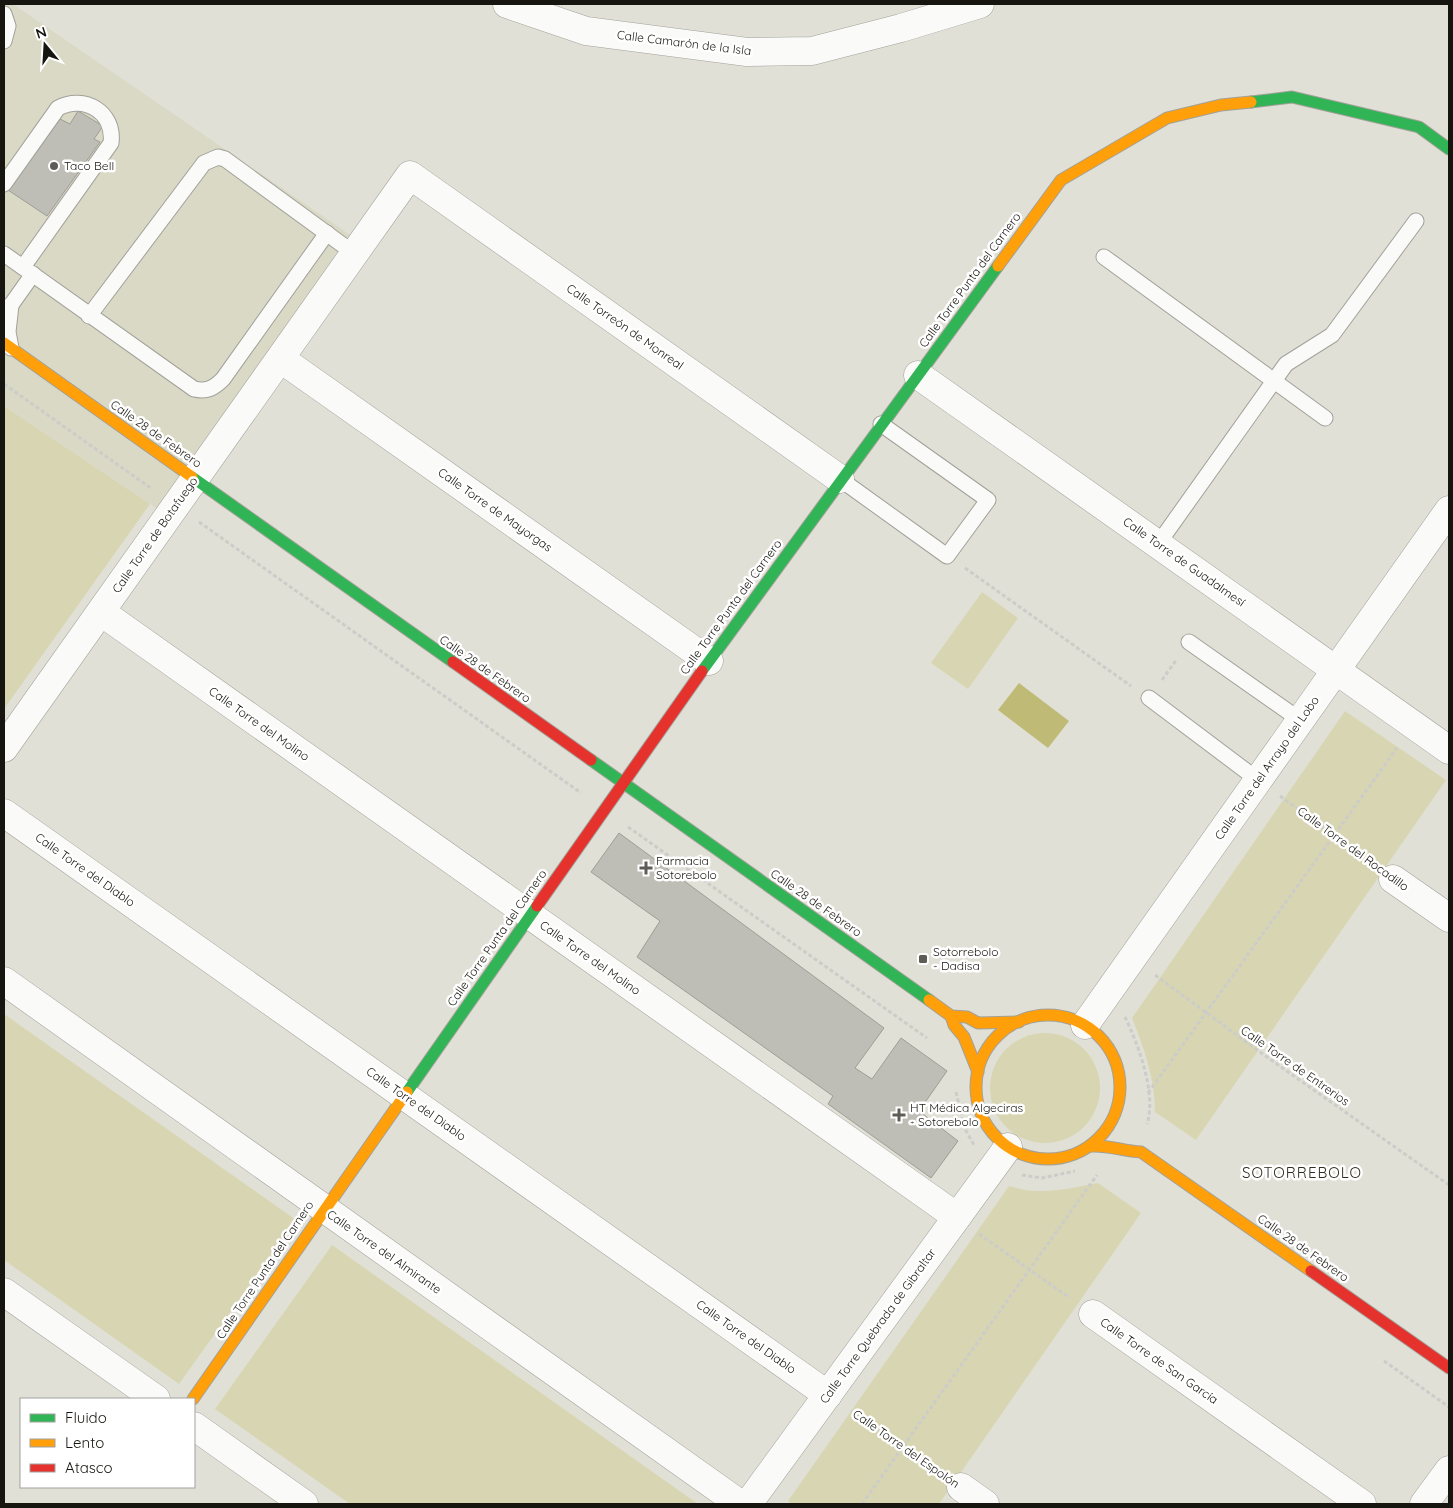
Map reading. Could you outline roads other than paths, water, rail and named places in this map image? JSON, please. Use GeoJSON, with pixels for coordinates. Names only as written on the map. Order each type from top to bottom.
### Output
{"type":"FeatureCollection","features":[{"type":"Feature","properties":{"kind":"street","name":"Calle Camarón de la Isla"},"geometry":{"type":"LineString","coordinates":[[506,4],[586,30],[747,52],[812,50],[901,28],[980,4]]}},
{"type":"Feature","properties":{"kind":"street","name":"Calle Torre Punta del Carnero"},"geometry":{"type":"LineString","coordinates":[[194,1398],[324,1209],[709,661],[840,479],[1061,180],[1167,118],[1221,105],[1292,97],[1419,127],[1449,149]]}},
{"type":"Feature","properties":{"kind":"street","name":"Calle Torre de Botafuego"},"geometry":{"type":"LineString","coordinates":[[4,748],[410,175]]}},
{"type":"Feature","properties":{"kind":"street","name":"Calle Torreón de Monreal"},"geometry":{"type":"LineString","coordinates":[[410,175],[840,479]]}},
{"type":"Feature","properties":{"kind":"street","name":"Calle 28 de Febrero"},"geometry":{"type":"LineString","coordinates":[[7,346],[951,1016],[967,1017],[978,1023],[986,1024],[1019,1022]]}},
{"type":"Feature","properties":{"kind":"street","name":"Calle Torre de Mayorgas"},"geometry":{"type":"LineString","coordinates":[[281,359],[709,661]]}},
{"type":"Feature","properties":{"kind":"street","name":"Calle Torre de Guadalmesí"},"geometry":{"type":"LineString","coordinates":[[918,375],[1449,750]]}},
{"type":"Feature","properties":{"kind":"street","name":"Calle Torre del Arroyo del Lobo"},"geometry":{"type":"LineString","coordinates":[[1085,1025],[1449,510]]}},
{"type":"Feature","properties":{"kind":"street","name":"Calle Torre del Molino"},"geometry":{"type":"LineString","coordinates":[[101,612],[956,1218]]}},
{"type":"Feature","properties":{"kind":"street","name":"Calle Torre del Diablo"},"geometry":{"type":"LineString","coordinates":[[4,812],[828,1395]]}},
{"type":"Feature","properties":{"kind":"street","name":"Calle Torre del Rocadillo"},"geometry":{"type":"LineString","coordinates":[[1393,878],[1449,918]]}},
{"type":"Feature","properties":{"kind":"street","name":"Calle Torre del Almirante"},"geometry":{"type":"LineString","coordinates":[[4,981],[740,1504]]}},
{"type":"Feature","properties":{"kind":"street"},"geometry":{"type":"LineString","coordinates":[[1118,1103],[1112,1120],[1103,1134],[1090,1146],[1074,1154],[1058,1158],[1002,1155],[979,1106],[976,1089],[978,1072],[983,1056],[992,1042],[1005,1030],[1019,1022],[1036,1016],[1053,1015],[1070,1019],[1085,1025],[1097,1034],[1114,1059],[1119,1073],[1118,1103],[1122,1123]]}},
{"type":"Feature","properties":{"kind":"street","name":"Calle 28 de Febrero"},"geometry":{"type":"LineString","coordinates":[[951,1016],[954,1025],[964,1038],[978,1072]]}},
{"type":"Feature","properties":{"kind":"street"},"geometry":{"type":"LineString","coordinates":[[1138,1138],[1141,1152]]}},
{"type":"Feature","properties":{"kind":"street","name":"Calle 28 de Febrero"},"geometry":{"type":"LineString","coordinates":[[1090,1146],[1109,1145],[1124,1151],[1141,1152],[1449,1368]]}},
{"type":"Feature","properties":{"kind":"street","name":"Calle Torre Quebrada de Gibraltar"},"geometry":{"type":"LineString","coordinates":[[748,1504],[1002,1155]]}},
{"type":"Feature","properties":{"kind":"street"},"geometry":{"type":"LineString","coordinates":[[4,1292],[155,1398]]}},
{"type":"Feature","properties":{"kind":"street","name":"Calle Torre de San García"},"geometry":{"type":"LineString","coordinates":[[1093,1314],[1362,1504]]}},
{"type":"Feature","properties":{"kind":"street"},"geometry":{"type":"LineString","coordinates":[[195,1427],[304,1504]]}},
{"type":"Feature","properties":{"kind":"street"},"geometry":{"type":"LineString","coordinates":[[1424,1504],[1449,1470]]}},
{"type":"Feature","properties":{"kind":"street","name":"Calle Torre del Espolón"},"geometry":{"type":"LineString","coordinates":[[961,1487],[985,1504]]}},
{"type":"Feature","properties":{"kind":"lane"},"geometry":{"type":"LineString","coordinates":[[4,14],[8,26],[4,41]]}},
{"type":"Feature","properties":{"kind":"lane"},"geometry":{"type":"LineString","coordinates":[[4,184],[58,108],[66,104],[80,102],[92,105],[104,116],[112,134],[111,144],[28,271],[7,307],[7,346]]}},
{"type":"Feature","properties":{"kind":"lane"},"geometry":{"type":"LineString","coordinates":[[89,316],[204,163],[218,156],[355,254]]}},
{"type":"Feature","properties":{"kind":"lane"},"geometry":{"type":"LineString","coordinates":[[1158,544],[1286,364],[1332,335],[1416,221]]}},
{"type":"Feature","properties":{"kind":"lane"},"geometry":{"type":"LineString","coordinates":[[4,254],[194,389],[202,391],[213,388],[223,380],[327,233]]}},
{"type":"Feature","properties":{"kind":"lane"},"geometry":{"type":"LineString","coordinates":[[1104,257],[1325,418]]}},
{"type":"Feature","properties":{"kind":"lane"},"geometry":{"type":"LineString","coordinates":[[840,479],[947,556],[988,500],[881,424]]}},
{"type":"Feature","properties":{"kind":"lane"},"geometry":{"type":"LineString","coordinates":[[1189,642],[1300,720]]}},
{"type":"Feature","properties":{"kind":"lane"},"geometry":{"type":"LineString","coordinates":[[1149,698],[1258,780]]}},
{"type":"Feature","properties":{"kind":"place","name":"Taco Bell"},"geometry":{"type":"Point","coordinates":[54,166]}},
{"type":"Feature","properties":{"kind":"place","name":"Farmacia Sotorebolo"},"geometry":{"type":"Point","coordinates":[646,868]}},
{"type":"Feature","properties":{"kind":"place","name":"Sotorrebolo - Dadisa"},"geometry":{"type":"Point","coordinates":[923,959]}},
{"type":"Feature","properties":{"kind":"place","name":"HT Médica Algeciras - Sotorebolo"},"geometry":{"type":"Point","coordinates":[899,1115]}},
{"type":"Feature","properties":{"kind":"district","name":"SOTORREBOLO"},"geometry":{"type":"Point","coordinates":[1302,1173]}}]}
